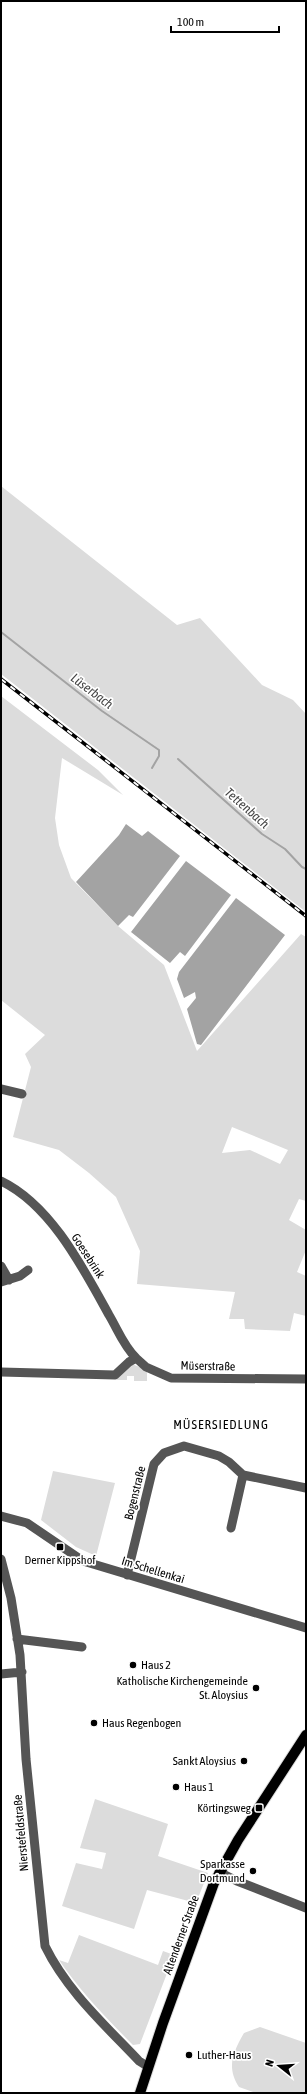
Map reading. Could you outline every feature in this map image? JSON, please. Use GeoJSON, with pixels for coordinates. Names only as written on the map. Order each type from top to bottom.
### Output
{"type":"FeatureCollection","features":[{"type":"Feature","properties":{"kind":"main road","name":"Altenderner Straße"},"geometry":{"type":"LineString","coordinates":[[140,2093],[148,2066],[210,1892],[219,1872],[306,1735]]}},
{"type":"Feature","properties":{"kind":"street"},"geometry":{"type":"LineString","coordinates":[[1,1089],[22,1094]]}},
{"type":"Feature","properties":{"kind":"street","name":"Goesebrink"},"geometry":{"type":"LineString","coordinates":[[1,1181],[19,1192],[32,1203],[65,1241],[93,1286],[126,1348],[136,1358]]}},
{"type":"Feature","properties":{"kind":"street"},"geometry":{"type":"LineString","coordinates":[[1,1266],[5,1281],[20,1276],[28,1270]]}},
{"type":"Feature","properties":{"kind":"street"},"geometry":{"type":"LineString","coordinates":[[1,1372],[115,1375],[128,1362],[136,1358]]}},
{"type":"Feature","properties":{"kind":"street","name":"Müserstraße"},"geometry":{"type":"LineString","coordinates":[[136,1358],[146,1367],[171,1378],[306,1379]]}},
{"type":"Feature","properties":{"kind":"street","name":"Bogenstraße"},"geometry":{"type":"LineString","coordinates":[[127,1575],[154,1464],[164,1453],[184,1446],[219,1456],[230,1462],[243,1475]]}},
{"type":"Feature","properties":{"kind":"street"},"geometry":{"type":"LineString","coordinates":[[231,1528],[243,1475],[306,1488]]}},
{"type":"Feature","properties":{"kind":"street","name":"Im Schellenkai"},"geometry":{"type":"LineString","coordinates":[[1,1516],[27,1523],[83,1561],[306,1628]]}},
{"type":"Feature","properties":{"kind":"street","name":"Nierstefeldstraße"},"geometry":{"type":"LineString","coordinates":[[1,1559],[11,1598],[22,1672],[26,1759],[45,1946],[60,1973],[79,1998],[139,2061],[148,2066]]}},
{"type":"Feature","properties":{"kind":"street"},"geometry":{"type":"LineString","coordinates":[[17,1639],[82,1647]]}},
{"type":"Feature","properties":{"kind":"street"},"geometry":{"type":"LineString","coordinates":[[1,1674],[22,1672]]}},
{"type":"Feature","properties":{"kind":"street"},"geometry":{"type":"LineString","coordinates":[[219,1872],[306,1908]]}},
{"type":"Feature","properties":{"kind":"shaded area"},"geometry":{"type":"Polygon","coordinates":[[[1,486],[177,625],[200,618],[262,685],[293,700],[306,714],[306,912],[1,674],[1,486]]]}},
{"type":"Feature","properties":{"kind":"shaded area"},"geometry":{"type":"Polygon","coordinates":[[[1,696],[98,770],[123,795],[62,758],[55,818],[59,845],[71,878],[118,926],[164,965],[197,1051],[301,934],[306,937],[306,1201],[299,1199],[289,1220],[306,1230],[306,1250],[297,1272],[306,1276],[306,1316],[294,1313],[290,1331],[245,1329],[244,1319],[229,1319],[235,1292],[137,1284],[140,1251],[116,1197],[89,1173],[59,1150],[13,1137],[31,1067],[25,1054],[45,1035],[1,1000],[1,696]],[[232,1127],[222,1153],[250,1150],[280,1164],[288,1150],[232,1127]]]}},
{"type":"Feature","properties":{"kind":"shaded area"},"geometry":{"type":"Polygon","coordinates":[[[126,824],[142,836],[148,831],[180,856],[133,917],[129,915],[118,926],[76,882],[119,835],[126,824]]]}},
{"type":"Feature","properties":{"kind":"shaded area"},"geometry":{"type":"Polygon","coordinates":[[[186,861],[231,895],[185,956],[180,952],[170,963],[131,932],[186,861]]]}},
{"type":"Feature","properties":{"kind":"shaded area"},"geometry":{"type":"Polygon","coordinates":[[[236,898],[285,935],[201,1045],[197,1044],[187,1009],[196,998],[195,992],[184,998],[177,979],[179,972],[236,898]]]}},
{"type":"Feature","properties":{"kind":"shaded area"},"geometry":{"type":"Polygon","coordinates":[[[132,1364],[147,1370],[147,1381],[134,1381],[134,1376],[127,1376],[127,1380],[117,1380],[118,1376],[132,1364]]]}},
{"type":"Feature","properties":{"kind":"shaded area"},"geometry":{"type":"Polygon","coordinates":[[[53,1471],[115,1483],[96,1556],[76,1547],[41,1520],[53,1471]]]}},
{"type":"Feature","properties":{"kind":"shaded area"},"geometry":{"type":"Polygon","coordinates":[[[95,1799],[168,1824],[158,1856],[208,1873],[196,1903],[147,1890],[134,1929],[62,1906],[76,1863],[102,1869],[106,1853],[80,1848],[95,1799]]]}},
{"type":"Feature","properties":{"kind":"shaded area"},"geometry":{"type":"Polygon","coordinates":[[[79,1935],[158,1965],[163,1951],[174,1955],[140,2044],[133,2045],[113,2025],[85,1994],[59,1960],[68,1963],[79,1935]]]}},
{"type":"Feature","properties":{"kind":"shaded area"},"geometry":{"type":"Polygon","coordinates":[[[260,2027],[306,2043],[306,2093],[256,2093],[239,2087],[233,2073],[232,2060],[234,2053],[244,2033],[260,2027]]]}},
{"type":"Feature","properties":{"kind":"waterway","name":"Lüserbach"},"geometry":{"type":"LineString","coordinates":[[1,632],[102,711],[159,750],[159,756],[152,768]]}},
{"type":"Feature","properties":{"kind":"waterway","name":"Tettenbach"},"geometry":{"type":"LineString","coordinates":[[178,759],[262,834],[285,849],[302,867],[306,869]]}},
{"type":"Feature","properties":{"kind":"railway"},"geometry":{"type":"LineString","coordinates":[[1,679],[306,916]]}},
{"type":"Feature","properties":{"kind":"place","name":"Derner Kippshof"},"geometry":{"type":"Point","coordinates":[60,1547]}},
{"type":"Feature","properties":{"kind":"place","name":"Haus 2"},"geometry":{"type":"Point","coordinates":[133,1665]}},
{"type":"Feature","properties":{"kind":"place","name":"Katholische Kirchengemeinde St. Aloysius"},"geometry":{"type":"Point","coordinates":[256,1688]}},
{"type":"Feature","properties":{"kind":"place","name":"Haus Regenbogen"},"geometry":{"type":"Point","coordinates":[94,1723]}},
{"type":"Feature","properties":{"kind":"place","name":"Sankt Aloysius"},"geometry":{"type":"Point","coordinates":[244,1761]}},
{"type":"Feature","properties":{"kind":"place","name":"Haus 1"},"geometry":{"type":"Point","coordinates":[176,1787]}},
{"type":"Feature","properties":{"kind":"place","name":"Körtingsweg"},"geometry":{"type":"Point","coordinates":[259,1808]}},
{"type":"Feature","properties":{"kind":"place","name":"Sparkasse Dortmund"},"geometry":{"type":"Point","coordinates":[253,1871]}},
{"type":"Feature","properties":{"kind":"place","name":"Luther-Haus"},"geometry":{"type":"Point","coordinates":[189,2055]}},
{"type":"Feature","properties":{"kind":"district","name":"MÜSERSIEDLUNG"},"geometry":{"type":"Point","coordinates":[221,1424]}}]}
